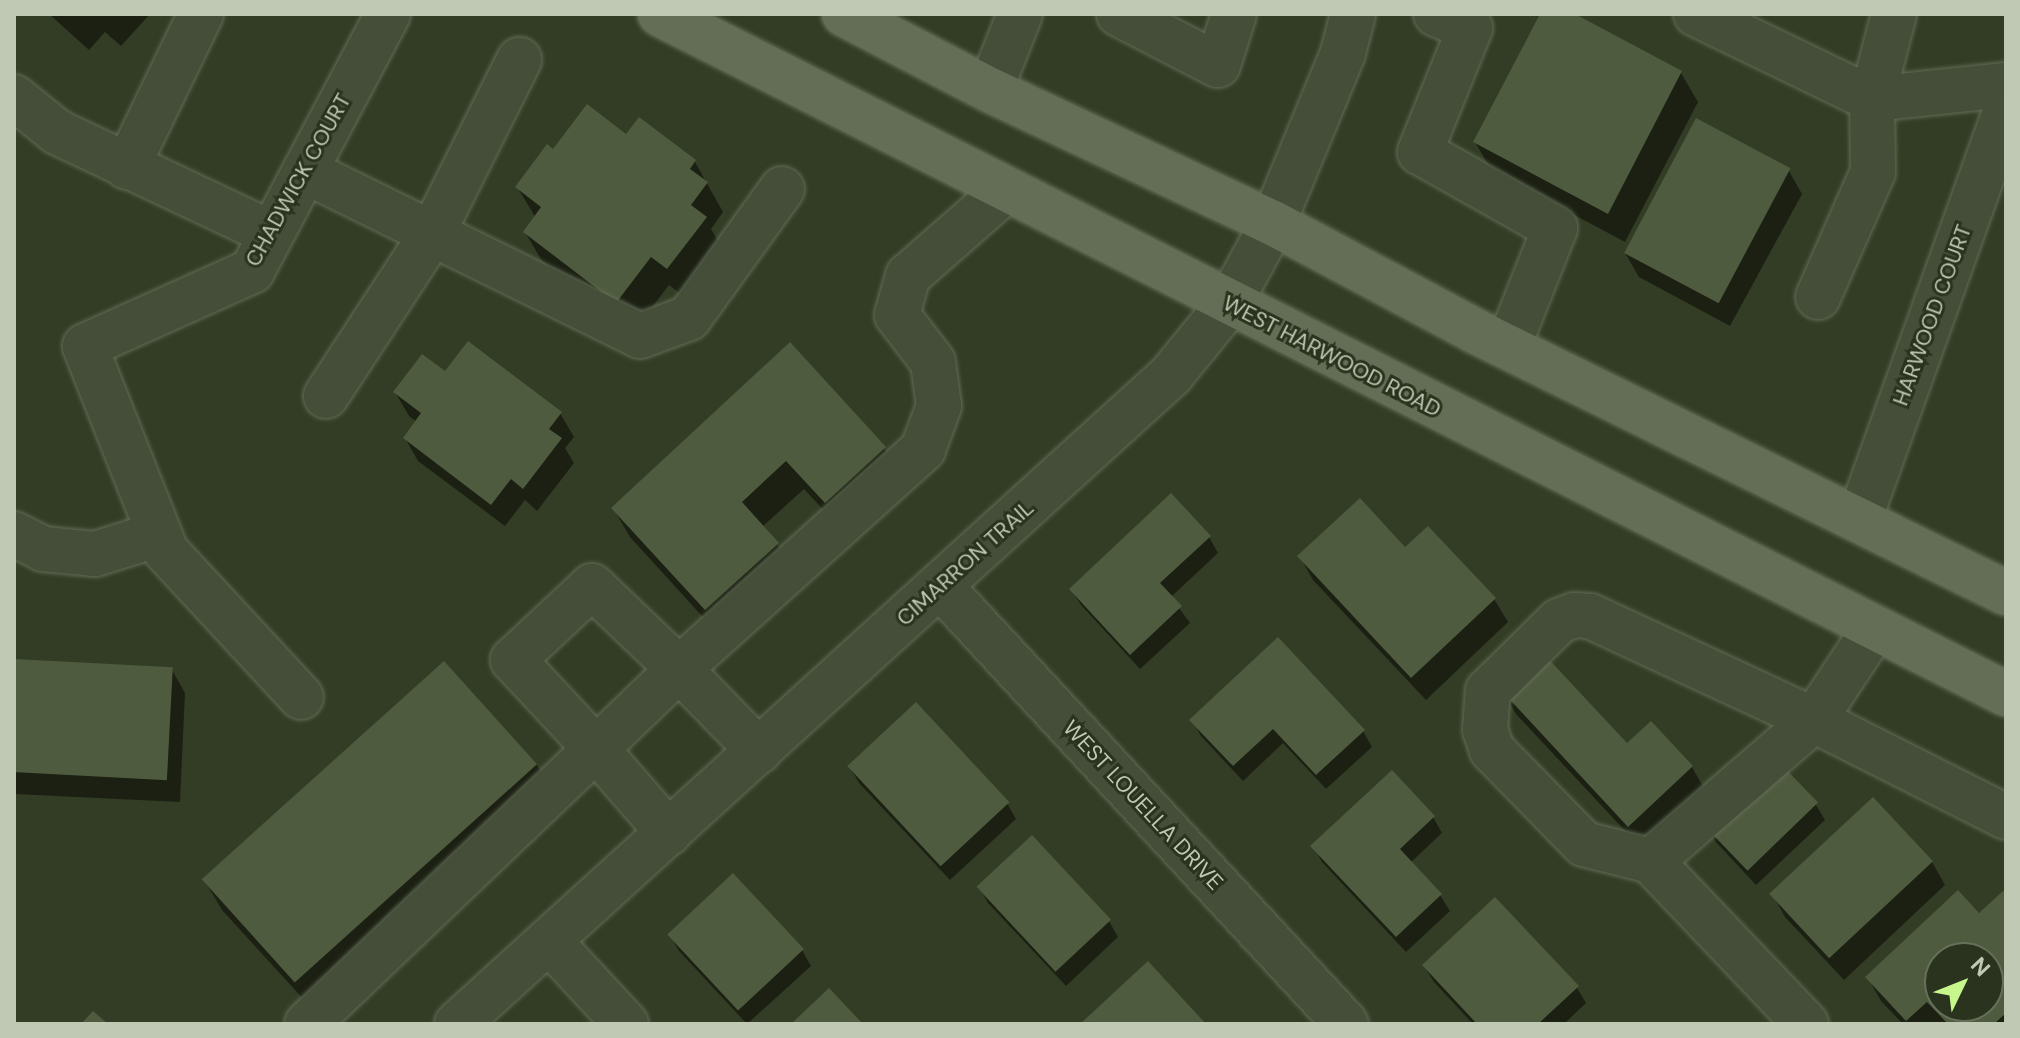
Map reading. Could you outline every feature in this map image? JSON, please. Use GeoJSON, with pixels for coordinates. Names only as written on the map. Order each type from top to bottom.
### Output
{"type":"FeatureCollection","features":[{"type":"Feature","properties":{"kind":"main road","name":"WEST HARWOOD ROAD"},"geometry":{"type":"LineString","coordinates":[[660,14],[2006,694]]}},
{"type":"Feature","properties":{"kind":"main road"},"geometry":{"type":"LineString","coordinates":[[844,14],[990,90],[1273,223],[1508,347],[2006,593]]}},
{"type":"Feature","properties":{"kind":"street"},"geometry":{"type":"LineString","coordinates":[[127,167],[201,14]]}},
{"type":"Feature","properties":{"kind":"street","name":"CHADWICK COURT"},"geometry":{"type":"LineString","coordinates":[[159,534],[85,346],[252,271],[388,14]]}},
{"type":"Feature","properties":{"kind":"street"},"geometry":{"type":"LineString","coordinates":[[990,90],[1020,14]]}},
{"type":"Feature","properties":{"kind":"street"},"geometry":{"type":"LineString","coordinates":[[1119,14],[1218,65],[1234,14]]}},
{"type":"Feature","properties":{"kind":"street","name":"CIMARRON TRAIL"},"geometry":{"type":"LineString","coordinates":[[457,1024],[1171,375],[1229,304],[1273,223],[1343,53],[1353,14]]}},
{"type":"Feature","properties":{"kind":"street"},"geometry":{"type":"LineString","coordinates":[[1436,14],[1470,28],[1420,152],[1555,228],[1508,347]]}},
{"type":"Feature","properties":{"kind":"street"},"geometry":{"type":"LineString","coordinates":[[1696,14],[1872,99],[2006,85]]}},
{"type":"Feature","properties":{"kind":"street"},"geometry":{"type":"LineString","coordinates":[[1818,297],[1873,172],[1872,99],[1894,14]]}},
{"type":"Feature","properties":{"kind":"street"},"geometry":{"type":"LineString","coordinates":[[326,396],[432,234],[519,60]]}},
{"type":"Feature","properties":{"kind":"street"},"geometry":{"type":"LineString","coordinates":[[15,101],[57,132],[271,233]]}},
{"type":"Feature","properties":{"kind":"street","name":"HARWOOD COURT"},"geometry":{"type":"LineString","coordinates":[[1859,520],[2006,109]]}},
{"type":"Feature","properties":{"kind":"street"},"geometry":{"type":"LineString","coordinates":[[305,171],[640,336],[689,318],[782,189]]}},
{"type":"Feature","properties":{"kind":"street"},"geometry":{"type":"LineString","coordinates":[[307,1024],[679,669],[923,449],[939,406],[933,362],[897,315],[908,276],[1006,190]]}},
{"type":"Feature","properties":{"kind":"street"},"geometry":{"type":"LineString","coordinates":[[14,534],[43,549],[95,554],[159,534],[166,551],[301,697]]}},
{"type":"Feature","properties":{"kind":"street"},"geometry":{"type":"LineString","coordinates":[[669,833],[513,660],[592,586],[759,751]]}},
{"type":"Feature","properties":{"kind":"street","name":"WEST LOUELLA DRIVE"},"geometry":{"type":"LineString","coordinates":[[940,586],[1346,1024]]}},
{"type":"Feature","properties":{"kind":"street"},"geometry":{"type":"LineString","coordinates":[[1806,1024],[1651,861],[1584,844],[1492,750],[1485,730],[1488,691],[1559,621],[1575,615],[1590,616],[1814,720],[2006,817]]}},
{"type":"Feature","properties":{"kind":"street"},"geometry":{"type":"LineString","coordinates":[[1651,861],[1814,720],[1875,628]]}},
{"type":"Feature","properties":{"kind":"street"},"geometry":{"type":"LineString","coordinates":[[550,942],[626,1024]]}},
{"type":"Feature","properties":{"kind":"building"},"geometry":{"type":"Polygon","coordinates":[[[1540,14],[1575,14],[1682,71],[1608,214],[1473,142],[1540,14]]]}},
{"type":"Feature","properties":{"kind":"building"},"geometry":{"type":"Polygon","coordinates":[[[587,104],[626,134],[639,117],[696,160],[690,169],[708,182],[691,205],[707,217],[667,269],[651,257],[616,303],[523,232],[541,207],[515,187],[547,144],[553,149],[587,104]]]}},
{"type":"Feature","properties":{"kind":"building"},"geometry":{"type":"Polygon","coordinates":[[[1696,118],[1790,168],[1719,303],[1624,253],[1696,118]]]}},
{"type":"Feature","properties":{"kind":"building"},"geometry":{"type":"Polygon","coordinates":[[[468,341],[562,412],[549,429],[562,438],[523,489],[511,479],[491,505],[403,438],[421,413],[393,392],[422,354],[445,371],[468,341]]]}},
{"type":"Feature","properties":{"kind":"building"},"geometry":{"type":"Polygon","coordinates":[[[790,342],[886,447],[825,503],[786,461],[742,502],[779,543],[705,610],[611,508],[790,342]]]}},
{"type":"Feature","properties":{"kind":"building"},"geometry":{"type":"Polygon","coordinates":[[[1171,493],[1211,536],[1160,583],[1182,606],[1130,655],[1069,589],[1171,493]]]}},
{"type":"Feature","properties":{"kind":"building"},"geometry":{"type":"Polygon","coordinates":[[[1360,498],[1405,547],[1428,526],[1496,598],[1411,678],[1297,556],[1360,498]]]}},
{"type":"Feature","properties":{"kind":"building"},"geometry":{"type":"Polygon","coordinates":[[[1278,637],[1365,730],[1316,775],[1273,729],[1233,766],[1189,720],[1278,637]]]}},
{"type":"Feature","properties":{"kind":"building"},"geometry":{"type":"Polygon","coordinates":[[[1542,652],[1627,743],[1651,721],[1693,766],[1628,827],[1501,690],[1542,652]]]}},
{"type":"Feature","properties":{"kind":"building"},"geometry":{"type":"Polygon","coordinates":[[[14,659],[173,667],[167,780],[14,772],[14,659]]]}},
{"type":"Feature","properties":{"kind":"building"},"geometry":{"type":"Polygon","coordinates":[[[444,661],[537,764],[295,982],[202,879],[444,661]]]}},
{"type":"Feature","properties":{"kind":"building"},"geometry":{"type":"Polygon","coordinates":[[[916,702],[1009,802],[941,866],[847,766],[916,702]]]}},
{"type":"Feature","properties":{"kind":"building"},"geometry":{"type":"Polygon","coordinates":[[[1775,758],[1818,803],[1748,871],[1705,826],[1775,758]]]}},
{"type":"Feature","properties":{"kind":"building"},"geometry":{"type":"Polygon","coordinates":[[[1392,770],[1435,816],[1400,849],[1442,894],[1396,937],[1310,846],[1392,770]]]}},
{"type":"Feature","properties":{"kind":"building"},"geometry":{"type":"Polygon","coordinates":[[[1873,797],[1933,861],[1829,958],[1769,894],[1873,797]]]}},
{"type":"Feature","properties":{"kind":"building"},"geometry":{"type":"Polygon","coordinates":[[[1032,835],[1111,920],[1056,972],[976,887],[1032,835]]]}},
{"type":"Feature","properties":{"kind":"building"},"geometry":{"type":"Polygon","coordinates":[[[733,873],[804,949],[738,1010],[667,934],[733,873]]]}},
{"type":"Feature","properties":{"kind":"building"},"geometry":{"type":"Polygon","coordinates":[[[1958,890],[1979,913],[2003,891],[2006,894],[2006,1013],[2004,1015],[2004,942],[1924,942],[1924,1005],[1906,1021],[1865,977],[1958,890]]]}},
{"type":"Feature","properties":{"kind":"building"},"geometry":{"type":"Polygon","coordinates":[[[1495,897],[1579,986],[1538,1024],[1477,1024],[1422,965],[1495,897]]]}},
{"type":"Feature","properties":{"kind":"building"},"geometry":{"type":"Polygon","coordinates":[[[1148,961],[1206,1024],[1080,1024],[1148,961]]]}},
{"type":"Feature","properties":{"kind":"building"},"geometry":{"type":"Polygon","coordinates":[[[829,988],[863,1024],[791,1024],[829,988]]]}},
{"type":"Feature","properties":{"kind":"building"},"geometry":{"type":"Polygon","coordinates":[[[93,1011],[108,1024],[81,1024],[93,1011]]]}},
{"type":"Feature","properties":{"kind":"building"},"geometry":{"type":"Polygon","coordinates":[[[1946,1022],[1996,1022],[1994,1024],[1946,1022]]]}}]}
